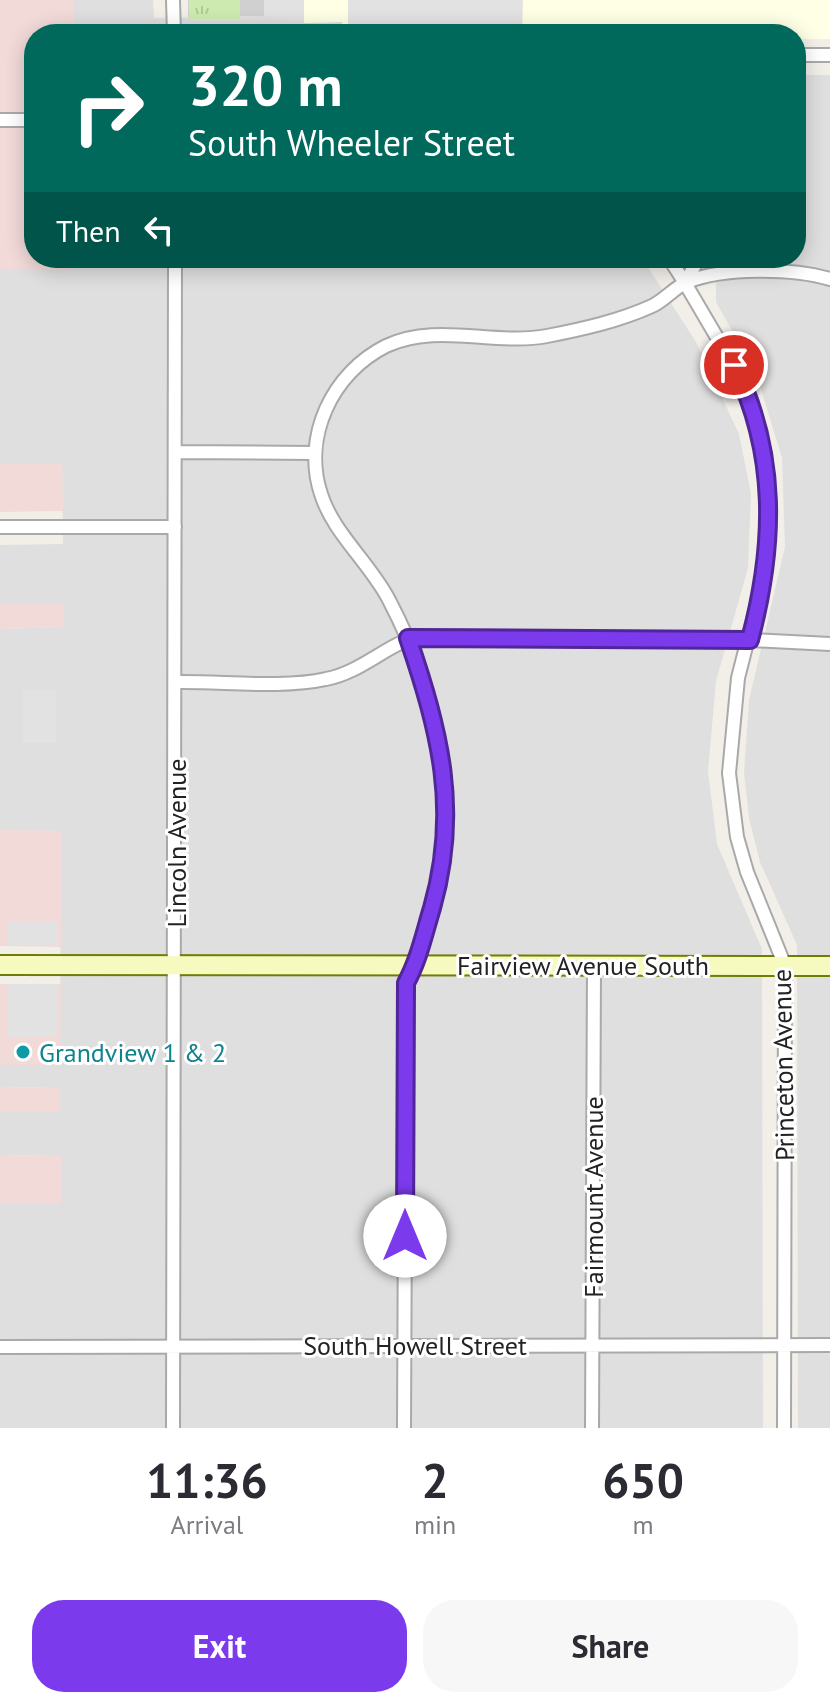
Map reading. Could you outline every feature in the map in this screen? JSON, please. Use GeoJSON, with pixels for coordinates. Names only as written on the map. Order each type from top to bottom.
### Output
{"type":"FeatureCollection","features":[{"type":"Feature","properties":{"kind":"street"},"geometry":{"type":"LineString","coordinates":[[173,0],[174,24]]}},
{"type":"Feature","properties":{"kind":"street"},"geometry":{"type":"LineString","coordinates":[[806,55],[830,55]]}},
{"type":"Feature","properties":{"kind":"street"},"geometry":{"type":"LineString","coordinates":[[0,120],[24,120]]}},
{"type":"Feature","properties":{"kind":"street","name":"Lincoln Avenue"},"geometry":{"type":"LineString","coordinates":[[173,1428],[175,268]]}},
{"type":"Feature","properties":{"kind":"street","name":"Princeton Avenue"},"geometry":{"type":"LineString","coordinates":[[675,268],[742,380],[762,441],[768,477],[769,541],[761,600],[732,709],[729,752],[732,805],[747,872],[785,966],[784,1428]]}},
{"type":"Feature","properties":{"kind":"street"},"geometry":{"type":"LineString","coordinates":[[404,1428],[406,983],[416,965],[441,879],[445,774],[408,638],[371,569],[331,516],[321,494],[314,453],[320,421],[344,380],[363,361],[386,346],[419,337],[533,338],[583,329],[652,306],[685,283],[693,268]]}},
{"type":"Feature","properties":{"kind":"street"},"geometry":{"type":"LineString","coordinates":[[685,283],[785,270],[830,279]]}},
{"type":"Feature","properties":{"kind":"street"},"geometry":{"type":"LineString","coordinates":[[175,452],[314,453]]}},
{"type":"Feature","properties":{"kind":"street"},"geometry":{"type":"LineString","coordinates":[[0,527],[175,527]]}},
{"type":"Feature","properties":{"kind":"street"},"geometry":{"type":"LineString","coordinates":[[176,682],[326,679],[361,668],[408,638],[750,640],[830,644]]}},
{"type":"Feature","properties":{"kind":"street","name":"Fairview Avenue South"},"geometry":{"type":"LineString","coordinates":[[0,965],[830,966]]}},
{"type":"Feature","properties":{"kind":"street","name":"Fairmount Avenue"},"geometry":{"type":"LineString","coordinates":[[592,1428],[594,966]]}},
{"type":"Feature","properties":{"kind":"street","name":"South Howell Street"},"geometry":{"type":"LineString","coordinates":[[0,1347],[830,1345]]}},
{"type":"Feature","properties":{"kind":"shaded area"},"geometry":{"type":"Polygon","coordinates":[[[0,0],[73,0],[73,24],[24,24],[24,268],[71,269],[0,269],[0,0]]]}},
{"type":"Feature","properties":{"kind":"shaded area"},"geometry":{"type":"Polygon","coordinates":[[[73,0],[153,0],[154,18],[264,16],[304,23],[342,22],[342,24],[73,24],[73,0]]]}},
{"type":"Feature","properties":{"kind":"shaded area"},"geometry":{"type":"Polygon","coordinates":[[[188,0],[304,0],[304,23],[264,16],[188,17],[188,0]]]}},
{"type":"Feature","properties":{"kind":"shaded area"},"geometry":{"type":"Polygon","coordinates":[[[264,0],[304,0],[304,23],[264,16],[264,0]]]}},
{"type":"Feature","properties":{"kind":"shaded area"},"geometry":{"type":"Polygon","coordinates":[[[304,0],[830,0],[830,39],[806,39],[806,24],[304,23],[304,0]]]}},
{"type":"Feature","properties":{"kind":"shaded area"},"geometry":{"type":"Polygon","coordinates":[[[348,0],[523,0],[522,24],[348,24],[348,0]]]}},
{"type":"Feature","properties":{"kind":"shaded area"},"geometry":{"type":"Polygon","coordinates":[[[806,75],[830,75],[830,1428],[798,1428],[797,945],[760,862],[749,818],[744,773],[749,700],[785,547],[782,458],[757,376],[716,302],[716,268],[806,268],[806,75]]]}},
{"type":"Feature","properties":{"kind":"shaded area"},"geometry":{"type":"Polygon","coordinates":[[[648,268],[696,342],[739,434],[751,494],[748,568],[716,681],[708,771],[717,844],[762,949],[763,1428],[0,1428],[0,1203],[61,1202],[60,1156],[0,1155],[0,1111],[60,1110],[60,1088],[0,1087],[0,1065],[60,1064],[61,831],[0,830],[0,629],[63,627],[63,603],[0,603],[0,545],[63,544],[62,463],[0,463],[0,269],[648,268]]]}},
{"type":"Feature","properties":{"kind":"shaded area"},"geometry":{"type":"Polygon","coordinates":[[[0,463],[62,463],[63,511],[0,512],[0,463]]]}},
{"type":"Feature","properties":{"kind":"shaded area"},"geometry":{"type":"Polygon","coordinates":[[[0,603],[64,603],[63,627],[0,629],[0,603]]]}},
{"type":"Feature","properties":{"kind":"shaded area"},"geometry":{"type":"Polygon","coordinates":[[[23,690],[56,690],[56,743],[23,743],[23,690]]]}},
{"type":"Feature","properties":{"kind":"shaded area"},"geometry":{"type":"Polygon","coordinates":[[[0,830],[61,831],[61,947],[0,946],[0,830]]]}},
{"type":"Feature","properties":{"kind":"shaded area"},"geometry":{"type":"Polygon","coordinates":[[[8,921],[58,921],[58,945],[8,945],[8,921]]]}},
{"type":"Feature","properties":{"kind":"shaded area"},"geometry":{"type":"Polygon","coordinates":[[[0,984],[61,984],[60,1065],[0,1065],[0,984]]]}},
{"type":"Feature","properties":{"kind":"shaded area"},"geometry":{"type":"Polygon","coordinates":[[[8,984],[57,984],[57,1036],[8,1037],[8,984]]]}},
{"type":"Feature","properties":{"kind":"shaded area"},"geometry":{"type":"Polygon","coordinates":[[[0,1087],[60,1088],[60,1111],[0,1111],[0,1087]]]}},
{"type":"Feature","properties":{"kind":"shaded area"},"geometry":{"type":"Polygon","coordinates":[[[0,1155],[61,1156],[61,1203],[0,1203],[0,1155]]]}},
{"type":"Feature","properties":{"kind":"green space"},"geometry":{"type":"Polygon","coordinates":[[[189,0],[240,0],[240,19],[189,19],[189,0]]]}},
{"type":"Feature","properties":{"kind":"place","name":"Grandview 1 & 2"},"geometry":{"type":"Point","coordinates":[23,1052]}},
{"type":"Feature","properties":{"kind":"route"},"geometry":{"type":"LineString","coordinates":[[405,1236],[406,983],[416,965],[441,879],[446,817],[445,774],[422,679],[408,638],[750,640],[766,568],[770,509],[762,441],[734,365]]}}]}
